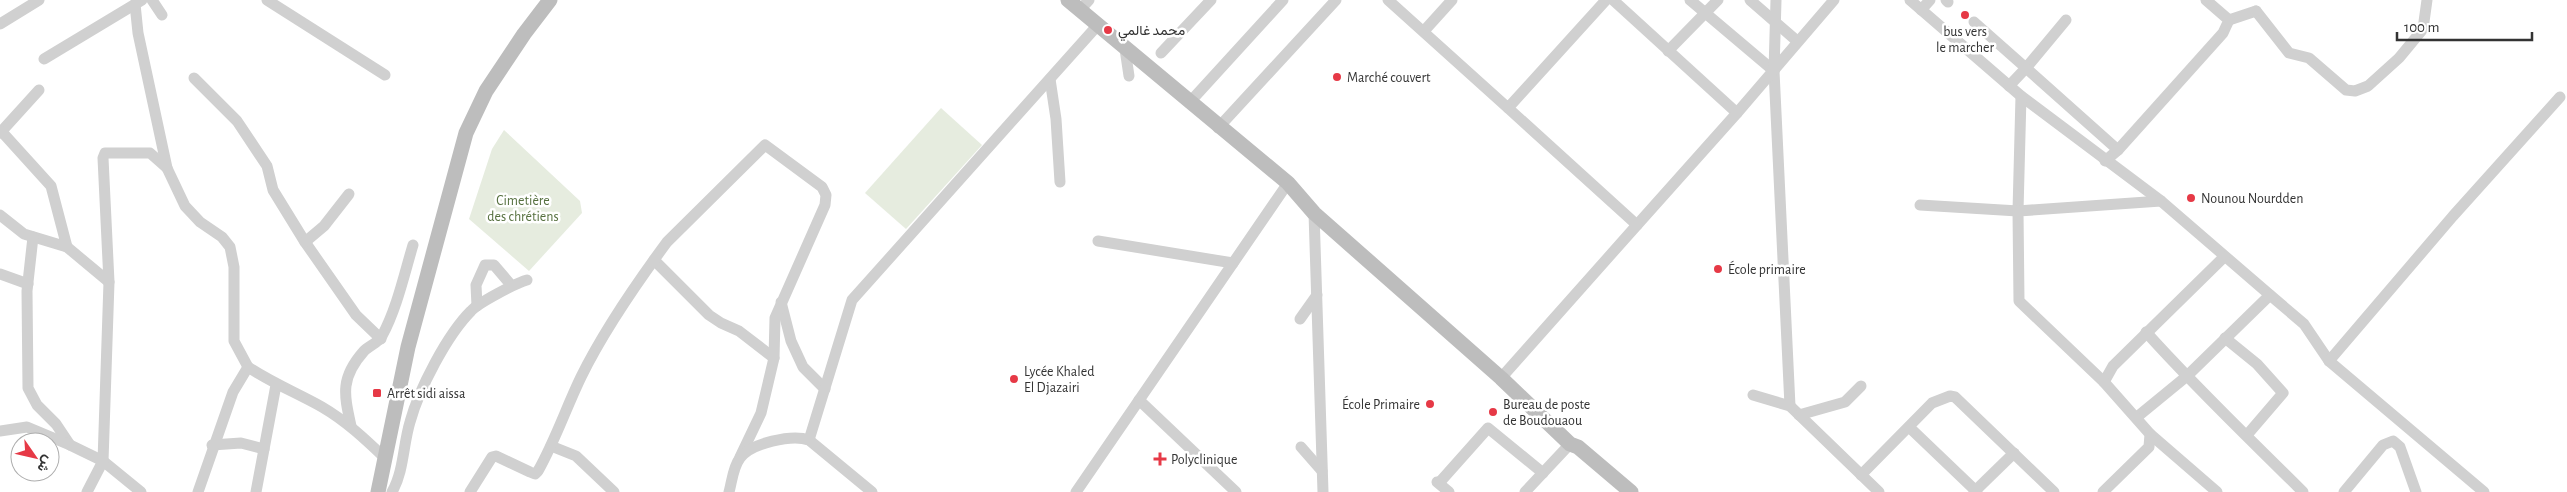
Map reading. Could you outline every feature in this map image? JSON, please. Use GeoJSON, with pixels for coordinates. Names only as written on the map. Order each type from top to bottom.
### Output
{"type":"FeatureCollection","features":[{"type":"Feature","properties":{"kind":"main road"},"geometry":{"type":"LineString","coordinates":[[378,492],[408,347],[466,134],[486,91],[524,34],[550,0]]}},
{"type":"Feature","properties":{"kind":"main road"},"geometry":{"type":"LineString","coordinates":[[1068,0],[1084,5],[1097,26],[1288,184],[1314,213],[1501,378],[1570,444],[1578,447],[1632,492]]}},
{"type":"Feature","properties":{"kind":"street"},"geometry":{"type":"LineString","coordinates":[[0,24],[40,0]]}},
{"type":"Feature","properties":{"kind":"street"},"geometry":{"type":"LineString","coordinates":[[152,0],[162,16]]}},
{"type":"Feature","properties":{"kind":"street"},"geometry":{"type":"LineString","coordinates":[[267,0],[385,75]]}},
{"type":"Feature","properties":{"kind":"street"},"geometry":{"type":"LineString","coordinates":[[1161,53],[1211,0]]}},
{"type":"Feature","properties":{"kind":"street"},"geometry":{"type":"LineString","coordinates":[[1189,103],[1283,0]]}},
{"type":"Feature","properties":{"kind":"street"},"geometry":{"type":"LineString","coordinates":[[1218,128],[1336,0]]}},
{"type":"Feature","properties":{"kind":"street"},"geometry":{"type":"LineString","coordinates":[[1388,0],[1637,224]]}},
{"type":"Feature","properties":{"kind":"street"},"geometry":{"type":"LineString","coordinates":[[1424,31],[1452,0]]}},
{"type":"Feature","properties":{"kind":"street"},"geometry":{"type":"LineString","coordinates":[[1508,108],[1606,0]]}},
{"type":"Feature","properties":{"kind":"street"},"geometry":{"type":"LineString","coordinates":[[1613,0],[1737,113]]}},
{"type":"Feature","properties":{"kind":"street"},"geometry":{"type":"LineString","coordinates":[[1690,0],[1774,71]]}},
{"type":"Feature","properties":{"kind":"street"},"geometry":{"type":"LineString","coordinates":[[1668,51],[1718,0]]}},
{"type":"Feature","properties":{"kind":"street"},"geometry":{"type":"LineString","coordinates":[[1750,0],[1797,41]]}},
{"type":"Feature","properties":{"kind":"street"},"geometry":{"type":"LineString","coordinates":[[1776,0],[1774,71],[1790,406]]}},
{"type":"Feature","properties":{"kind":"street"},"geometry":{"type":"LineString","coordinates":[[1501,378],[1774,71],[1797,41],[1834,0]]}},
{"type":"Feature","properties":{"kind":"street"},"geometry":{"type":"LineString","coordinates":[[1910,0],[2021,96],[2160,201],[2304,324],[2330,361],[2484,492]]}},
{"type":"Feature","properties":{"kind":"street"},"geometry":{"type":"LineString","coordinates":[[1921,10],[1930,0]]}},
{"type":"Feature","properties":{"kind":"street"},"geometry":{"type":"LineString","coordinates":[[2206,0],[2229,20]]}},
{"type":"Feature","properties":{"kind":"street"},"geometry":{"type":"LineString","coordinates":[[2256,11],[2260,0]]}},
{"type":"Feature","properties":{"kind":"street"},"geometry":{"type":"LineString","coordinates":[[2256,11],[2289,53],[2309,58],[2346,90],[2355,91],[2368,86],[2400,58],[2423,29],[2427,0]]}},
{"type":"Feature","properties":{"kind":"street"},"geometry":{"type":"LineString","coordinates":[[139,2],[138,33],[166,168],[185,206],[200,222],[222,237],[230,247],[234,267],[234,341],[248,367],[276,385],[322,407],[351,426],[385,458]]}},
{"type":"Feature","properties":{"kind":"street"},"geometry":{"type":"LineString","coordinates":[[44,59],[139,2]]}},
{"type":"Feature","properties":{"kind":"street"},"geometry":{"type":"LineString","coordinates":[[2105,161],[2118,150],[2223,33],[2229,20],[2256,11]]}},
{"type":"Feature","properties":{"kind":"street"},"geometry":{"type":"LineString","coordinates":[[2009,86],[2066,20]]}},
{"type":"Feature","properties":{"kind":"street"},"geometry":{"type":"LineString","coordinates":[[1974,22],[2118,150]]}},
{"type":"Feature","properties":{"kind":"street"},"geometry":{"type":"LineString","coordinates":[[807,436],[825,389],[852,300],[1097,26]]}},
{"type":"Feature","properties":{"kind":"street"},"geometry":{"type":"LineString","coordinates":[[1124,49],[1129,76]]}},
{"type":"Feature","properties":{"kind":"street"},"geometry":{"type":"LineString","coordinates":[[194,78],[237,121],[267,166],[273,190],[305,242],[356,315],[380,339]]}},
{"type":"Feature","properties":{"kind":"street"},"geometry":{"type":"LineString","coordinates":[[1050,79],[1056,119],[1060,182]]}},
{"type":"Feature","properties":{"kind":"street"},"geometry":{"type":"LineString","coordinates":[[39,90],[1,133],[51,186],[67,247]]}},
{"type":"Feature","properties":{"kind":"street"},"geometry":{"type":"LineString","coordinates":[[2021,96],[2018,211],[2019,301],[2104,382],[2137,417],[2150,434],[2217,492]]}},
{"type":"Feature","properties":{"kind":"street"},"geometry":{"type":"LineString","coordinates":[[2330,361],[2453,216],[2560,97]]}},
{"type":"Feature","properties":{"kind":"street"},"geometry":{"type":"LineString","coordinates":[[470,492],[487,462],[497,455],[535,474],[551,446],[581,377],[605,334],[654,260],[667,242],[765,145],[822,187],[826,195],[825,205],[775,318],[774,358],[762,413],[734,468],[729,492]]}},
{"type":"Feature","properties":{"kind":"street"},"geometry":{"type":"LineString","coordinates":[[87,492],[103,461],[109,282],[103,158],[105,153],[150,153],[166,168]]}},
{"type":"Feature","properties":{"kind":"street"},"geometry":{"type":"LineString","coordinates":[[1076,492],[1288,184]]}},
{"type":"Feature","properties":{"kind":"street"},"geometry":{"type":"LineString","coordinates":[[305,242],[324,226],[349,194]]}},
{"type":"Feature","properties":{"kind":"street"},"geometry":{"type":"LineString","coordinates":[[1920,205],[2018,211],[2160,201]]}},
{"type":"Feature","properties":{"kind":"street"},"geometry":{"type":"LineString","coordinates":[[1314,213],[1322,492]]}},
{"type":"Feature","properties":{"kind":"street"},"geometry":{"type":"LineString","coordinates":[[0,215],[13,227],[67,247],[109,282]]}},
{"type":"Feature","properties":{"kind":"street"},"geometry":{"type":"LineString","coordinates":[[33,236],[28,284],[28,388],[37,405],[56,424],[70,444]]}},
{"type":"Feature","properties":{"kind":"street"},"geometry":{"type":"LineString","coordinates":[[1098,241],[1234,263]]}},
{"type":"Feature","properties":{"kind":"street"},"geometry":{"type":"LineString","coordinates":[[351,426],[344,390],[346,380],[355,361],[380,339],[392,312],[413,244]]}},
{"type":"Feature","properties":{"kind":"street"},"geometry":{"type":"LineString","coordinates":[[2104,382],[2112,366],[2224,257]]}},
{"type":"Feature","properties":{"kind":"street"},"geometry":{"type":"LineString","coordinates":[[654,260],[709,314],[721,323],[739,331],[774,358]]}},
{"type":"Feature","properties":{"kind":"street"},"geometry":{"type":"LineString","coordinates":[[477,306],[476,285],[485,265],[494,265],[511,285]]}},
{"type":"Feature","properties":{"kind":"street"},"geometry":{"type":"LineString","coordinates":[[0,274],[28,284]]}},
{"type":"Feature","properties":{"kind":"street"},"geometry":{"type":"LineString","coordinates":[[392,492],[400,475],[410,419],[433,368],[461,322],[477,306],[495,297],[511,285],[527,280]]}},
{"type":"Feature","properties":{"kind":"street"},"geometry":{"type":"LineString","coordinates":[[1300,319],[1317,295]]}},
{"type":"Feature","properties":{"kind":"street"},"geometry":{"type":"LineString","coordinates":[[2137,417],[2187,376],[2270,295]]}},
{"type":"Feature","properties":{"kind":"street"},"geometry":{"type":"LineString","coordinates":[[781,302],[792,341],[803,367],[825,389]]}},
{"type":"Feature","properties":{"kind":"street"},"geometry":{"type":"LineString","coordinates":[[2146,332],[2226,418],[2247,435],[2303,492]]}},
{"type":"Feature","properties":{"kind":"street"},"geometry":{"type":"LineString","coordinates":[[2224,338],[2257,364],[2283,392],[2247,435]]}},
{"type":"Feature","properties":{"kind":"street"},"geometry":{"type":"LineString","coordinates":[[198,492],[212,445],[233,392],[248,367]]}},
{"type":"Feature","properties":{"kind":"street"},"geometry":{"type":"LineString","coordinates":[[256,492],[276,385]]}},
{"type":"Feature","properties":{"kind":"street"},"geometry":{"type":"LineString","coordinates":[[1799,415],[1845,402],[1861,386]]}},
{"type":"Feature","properties":{"kind":"street"},"geometry":{"type":"LineString","coordinates":[[1753,395],[1790,406],[1879,492]]}},
{"type":"Feature","properties":{"kind":"street"},"geometry":{"type":"LineString","coordinates":[[1861,475],[1932,403],[1950,396],[1955,397],[2054,492]]}},
{"type":"Feature","properties":{"kind":"street"},"geometry":{"type":"LineString","coordinates":[[1139,400],[1236,492]]}},
{"type":"Feature","properties":{"kind":"street"},"geometry":{"type":"LineString","coordinates":[[1909,427],[1976,491],[2014,453]]}},
{"type":"Feature","properties":{"kind":"street"},"geometry":{"type":"LineString","coordinates":[[0,432],[27,428],[70,444],[103,461],[141,492]]}},
{"type":"Feature","properties":{"kind":"street"},"geometry":{"type":"LineString","coordinates":[[1450,492],[1438,483],[1488,428],[1543,473]]}},
{"type":"Feature","properties":{"kind":"street"},"geometry":{"type":"LineString","coordinates":[[2104,492],[2149,447],[2150,434]]}},
{"type":"Feature","properties":{"kind":"street"},"geometry":{"type":"LineString","coordinates":[[740,457],[754,446],[807,436]]}},
{"type":"Feature","properties":{"kind":"street"},"geometry":{"type":"LineString","coordinates":[[807,436],[872,492]]}},
{"type":"Feature","properties":{"kind":"street"},"geometry":{"type":"LineString","coordinates":[[2344,492],[2383,445],[2393,440],[2400,447],[2416,492]]}},
{"type":"Feature","properties":{"kind":"street"},"geometry":{"type":"LineString","coordinates":[[212,445],[241,443],[264,450]]}},
{"type":"Feature","properties":{"kind":"street"},"geometry":{"type":"LineString","coordinates":[[1525,492],[1570,444]]}},
{"type":"Feature","properties":{"kind":"street"},"geometry":{"type":"LineString","coordinates":[[551,446],[576,456],[614,492]]}},
{"type":"Feature","properties":{"kind":"street"},"geometry":{"type":"LineString","coordinates":[[1301,447],[1322,470]]}},
{"type":"Feature","properties":{"kind":"green space"},"geometry":{"type":"Polygon","coordinates":[[[941,108],[982,145],[906,229],[865,193],[941,108]]]}},
{"type":"Feature","properties":{"kind":"green space","name":"Cimetière des chrétiens"},"geometry":{"type":"Polygon","coordinates":[[[504,130],[580,201],[582,213],[529,271],[469,219],[492,149],[504,130]]]}},
{"type":"Feature","properties":{"kind":"place","name":"bus vers le marcher"},"geometry":{"type":"Point","coordinates":[1965,15]}},
{"type":"Feature","properties":{"kind":"place","name":"محمد غالمي"},"geometry":{"type":"Point","coordinates":[1108,30]}},
{"type":"Feature","properties":{"kind":"place","name":"Marché couvert"},"geometry":{"type":"Point","coordinates":[1337,77]}},
{"type":"Feature","properties":{"kind":"place","name":"Nounou Nourdden"},"geometry":{"type":"Point","coordinates":[2191,198]}},
{"type":"Feature","properties":{"kind":"place","name":"École primaire"},"geometry":{"type":"Point","coordinates":[1718,269]}},
{"type":"Feature","properties":{"kind":"place","name":"Lycée Khaled El Djazairi"},"geometry":{"type":"Point","coordinates":[1014,379]}},
{"type":"Feature","properties":{"kind":"place","name":"Arrêt sidi aissa"},"geometry":{"type":"Point","coordinates":[377,393]}},
{"type":"Feature","properties":{"kind":"place","name":"École Primaire"},"geometry":{"type":"Point","coordinates":[1430,404]}},
{"type":"Feature","properties":{"kind":"place","name":"Bureau de poste de Boudouaou"},"geometry":{"type":"Point","coordinates":[1493,412]}},
{"type":"Feature","properties":{"kind":"place","name":"Polyclinique"},"geometry":{"type":"Point","coordinates":[1160,459]}}]}
